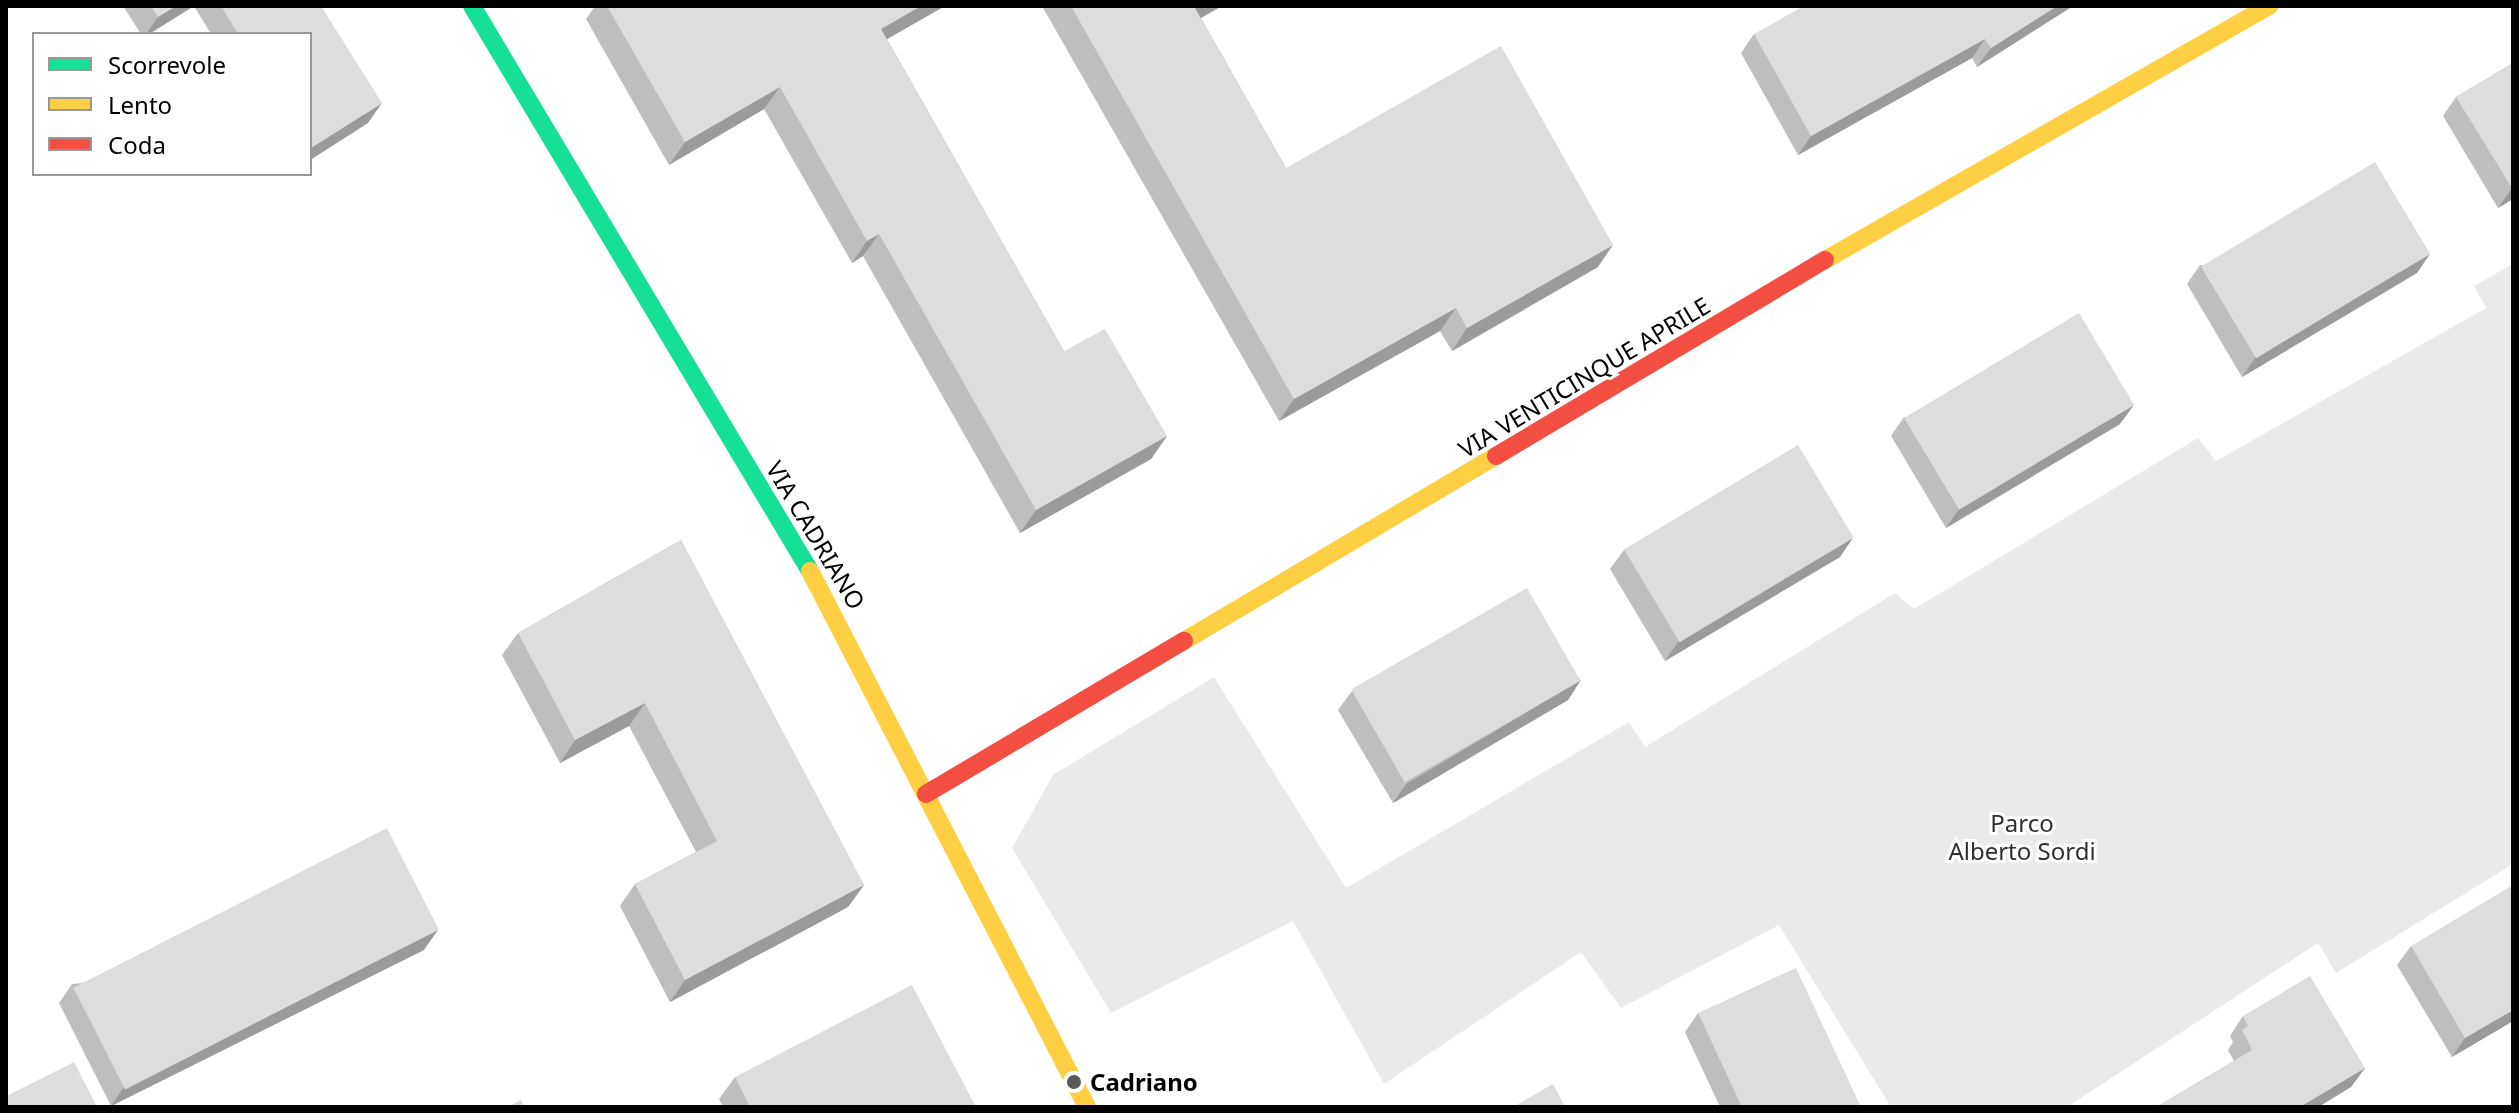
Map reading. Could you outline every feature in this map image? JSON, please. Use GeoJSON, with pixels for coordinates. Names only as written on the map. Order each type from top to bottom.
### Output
{"type":"FeatureCollection","features":[{"type":"Feature","properties":{"kind":"street","name":"VIA CADRIANO"},"geometry":{"type":"LineString","coordinates":[[472,6],[840,621],[1087,1107]]}},
{"type":"Feature","properties":{"kind":"street","name":"VIA VENTICINQUE APRILE"},"geometry":{"type":"LineString","coordinates":[[926,794],[2008,152],[2269,6]]}},
{"type":"Feature","properties":{"kind":"green space","name":"Parco Alberto Sordi"},"geometry":{"type":"Polygon","coordinates":[[[2513,264],[2513,864],[2336,973],[2318,943],[2067,1107],[1891,1107],[1779,925],[1621,1008],[1581,952],[1384,1084],[1293,921],[1111,1013],[1012,848],[1053,775],[1214,677],[1346,888],[1629,722],[1645,747],[1895,593],[1914,609],[2198,438],[2216,461],[2486,308],[2474,286],[2513,264]]]}},
{"type":"Feature","properties":{"kind":"building"},"geometry":{"type":"Polygon","coordinates":[[[151,6],[176,6],[158,17],[151,6]]]}},
{"type":"Feature","properties":{"kind":"building"},"geometry":{"type":"Polygon","coordinates":[[[221,6],[321,6],[382,103],[312,147],[312,32],[237,32],[221,6]]]}},
{"type":"Feature","properties":{"kind":"building"},"geometry":{"type":"Polygon","coordinates":[[[607,6],[921,6],[881,29],[1064,351],[1105,329],[1167,436],[1036,510],[879,234],[867,241],[780,87],[685,142],[607,6]]]}},
{"type":"Feature","properties":{"kind":"building"},"geometry":{"type":"Polygon","coordinates":[[[1071,6],[1198,6],[1195,8],[1286,168],[1501,46],[1613,245],[1467,328],[1456,308],[1294,399],[1071,6]]]}},
{"type":"Feature","properties":{"kind":"building"},"geometry":{"type":"Polygon","coordinates":[[[1804,6],[2057,6],[1991,48],[1985,39],[1811,136],[1754,34],[1804,6]]]}},
{"type":"Feature","properties":{"kind":"building"},"geometry":{"type":"Polygon","coordinates":[[[2513,63],[2513,188],[2512,188],[2456,97],[2513,63]]]}},
{"type":"Feature","properties":{"kind":"building"},"geometry":{"type":"Polygon","coordinates":[[[2375,162],[2430,254],[2256,358],[2201,267],[2375,162]]]}},
{"type":"Feature","properties":{"kind":"building"},"geometry":{"type":"Polygon","coordinates":[[[2079,313],[2134,405],[1959,510],[1904,418],[2079,313]]]}},
{"type":"Feature","properties":{"kind":"building"},"geometry":{"type":"Polygon","coordinates":[[[1798,445],[1854,538],[1680,642],[1624,550],[1798,445]]]}},
{"type":"Feature","properties":{"kind":"building"},"geometry":{"type":"Polygon","coordinates":[[[681,540],[864,885],[685,980],[635,884],[717,841],[645,703],[575,740],[518,633],[681,540]]]}},
{"type":"Feature","properties":{"kind":"building"},"geometry":{"type":"Polygon","coordinates":[[[1527,588],[1580,681],[1405,782],[1351,690],[1527,588]]]}},
{"type":"Feature","properties":{"kind":"building"},"geometry":{"type":"Polygon","coordinates":[[[387,828],[439,930],[125,1089],[73,988],[387,828]]]}},
{"type":"Feature","properties":{"kind":"building"},"geometry":{"type":"Polygon","coordinates":[[[2513,885],[2513,1010],[2465,1038],[2411,946],[2513,885]]]}},
{"type":"Feature","properties":{"kind":"building"},"geometry":{"type":"Polygon","coordinates":[[[1796,968],[1861,1107],[1742,1107],[1698,1013],[1796,968]]]}},
{"type":"Feature","properties":{"kind":"building"},"geometry":{"type":"Polygon","coordinates":[[[2310,976],[2365,1068],[2300,1107],[2156,1107],[2252,1050],[2242,1030],[2248,1026],[2243,1016],[2310,976]]]}},
{"type":"Feature","properties":{"kind":"building"},"geometry":{"type":"Polygon","coordinates":[[[912,985],[976,1107],[750,1107],[735,1077],[912,985]]]}},
{"type":"Feature","properties":{"kind":"building"},"geometry":{"type":"Polygon","coordinates":[[[74,1062],[97,1107],[6,1107],[6,1096],[74,1062]]]}},
{"type":"Feature","properties":{"kind":"building"},"geometry":{"type":"Polygon","coordinates":[[[1553,1084],[1565,1107],[1513,1107],[1553,1084]]]}},
{"type":"Feature","properties":{"kind":"building"},"geometry":{"type":"Polygon","coordinates":[[[521,1100],[524,1107],[508,1107],[521,1100]]]}},
{"type":"Feature","properties":{"kind":"traffic: fast"},"geometry":{"type":"LineString","coordinates":[[472,6],[810,571]]}},
{"type":"Feature","properties":{"kind":"traffic: slow"},"geometry":{"type":"LineString","coordinates":[[1825,260],[2269,6]]}},
{"type":"Feature","properties":{"kind":"traffic: slow"},"geometry":{"type":"LineString","coordinates":[[1184,641],[1496,456]]}},
{"type":"Feature","properties":{"kind":"traffic: slow"},"geometry":{"type":"LineString","coordinates":[[810,571],[1087,1107]]}},
{"type":"Feature","properties":{"kind":"traffic: jam"},"geometry":{"type":"LineString","coordinates":[[1496,456],[1825,260]]}},
{"type":"Feature","properties":{"kind":"traffic: jam"},"geometry":{"type":"LineString","coordinates":[[926,794],[1184,641]]}},
{"type":"Feature","properties":{"kind":"place","name":"Cadriano"},"geometry":{"type":"Point","coordinates":[1074,1082]}}]}
